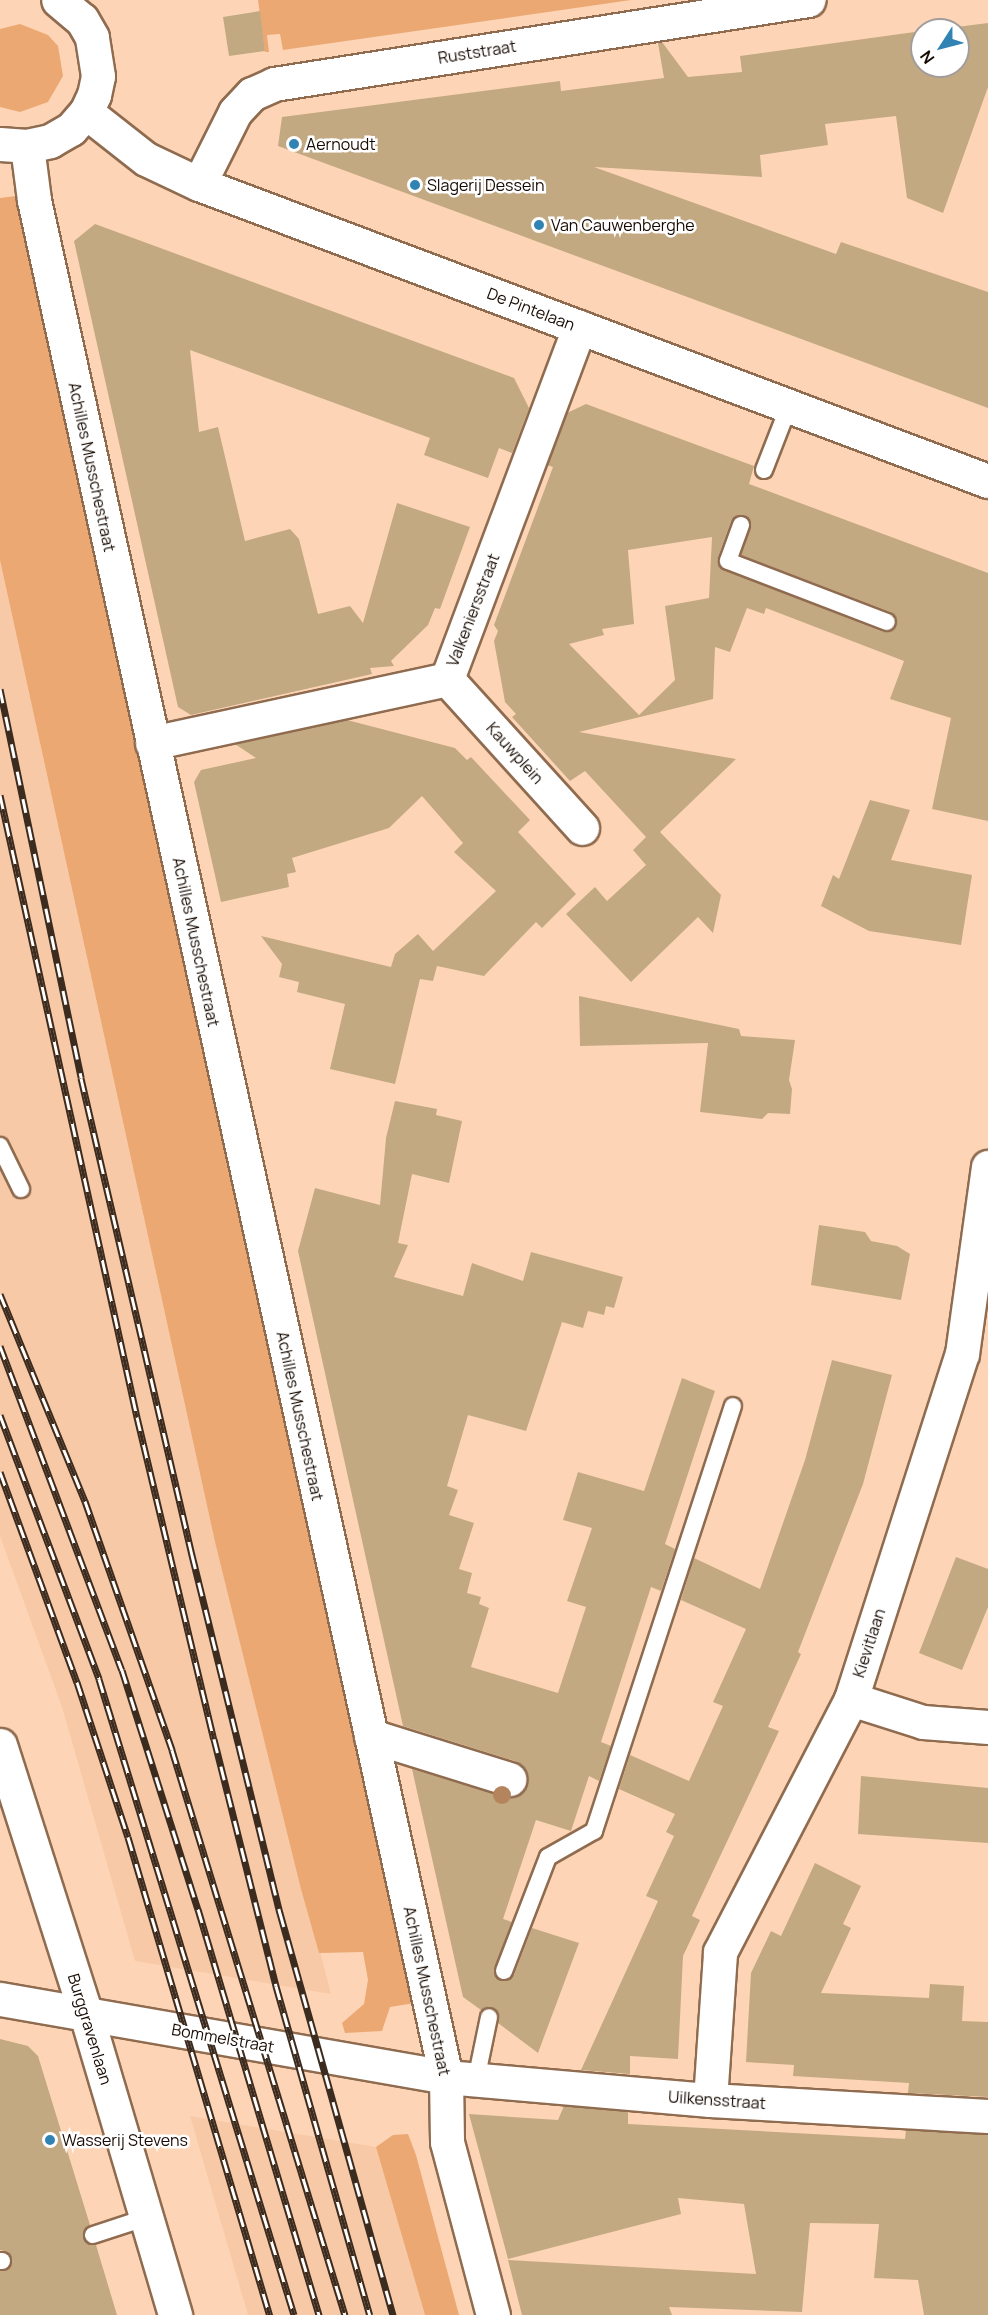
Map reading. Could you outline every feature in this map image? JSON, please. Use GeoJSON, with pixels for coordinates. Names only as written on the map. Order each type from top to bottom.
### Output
{"type":"FeatureCollection","features":[{"type":"Feature","properties":{"kind":"street"},"geometry":{"type":"LineString","coordinates":[[14,145],[50,141],[70,129],[86,112],[98,76],[98,56],[82,20],[58,0]]}},
{"type":"Feature","properties":{"kind":"street","name":"Ruststraat"},"geometry":{"type":"LineString","coordinates":[[199,184],[235,112],[252,94],[274,84],[808,0]]}},
{"type":"Feature","properties":{"kind":"street","name":"De Pintelaan"},"geometry":{"type":"LineString","coordinates":[[86,112],[146,159],[199,184],[988,481]]}},
{"type":"Feature","properties":{"kind":"street","name":"Achilles Musschestraat"},"geometry":{"type":"LineString","coordinates":[[14,145],[36,212],[371,1736],[461,2079],[447,2142],[493,2315]]}},
{"type":"Feature","properties":{"kind":"street","name":"Valkeniersstraat"},"geometry":{"type":"LineString","coordinates":[[152,743],[447,679],[579,327]]}},
{"type":"Feature","properties":{"kind":"street","name":"Kauwplein"},"geometry":{"type":"LineString","coordinates":[[447,679],[582,828]]}},
{"type":"Feature","properties":{"kind":"street","name":"Kievitlaan"},"geometry":{"type":"LineString","coordinates":[[710,2100],[720,1952],[851,1699],[975,1357],[988,1167]]}},
{"type":"Feature","properties":{"kind":"street"},"geometry":{"type":"LineString","coordinates":[[851,1699],[923,1722],[988,1727]]}},
{"type":"Feature","properties":{"kind":"street"},"geometry":{"type":"LineString","coordinates":[[371,1736],[509,1779]]}},
{"type":"Feature","properties":{"kind":"street","name":"Burggravenlaan"},"geometry":{"type":"LineString","coordinates":[[0,1745],[86,2014],[175,2315]]}},
{"type":"Feature","properties":{"kind":"street","name":"Bommelstraat"},"geometry":{"type":"LineString","coordinates":[[0,1999],[461,2079]]}},
{"type":"Feature","properties":{"kind":"street","name":"Uilkensstraat"},"geometry":{"type":"LineString","coordinates":[[461,2079],[710,2100],[988,2116]]}},
{"type":"Feature","properties":{"kind":"lane"},"geometry":{"type":"LineString","coordinates":[[764,470],[789,406]]}},
{"type":"Feature","properties":{"kind":"lane"},"geometry":{"type":"LineString","coordinates":[[741,525],[728,561],[887,622]]}},
{"type":"Feature","properties":{"kind":"lane"},"geometry":{"type":"LineString","coordinates":[[0,1146],[21,1190]]}},
{"type":"Feature","properties":{"kind":"lane"},"geometry":{"type":"LineString","coordinates":[[504,1971],[548,1857],[594,1831],[733,1406]]}},
{"type":"Feature","properties":{"kind":"lane"},"geometry":{"type":"LineString","coordinates":[[461,2079],[489,2017]]}},
{"type":"Feature","properties":{"kind":"lane"},"geometry":{"type":"LineString","coordinates":[[93,2235],[145,2218]]}},
{"type":"Feature","properties":{"kind":"shaded area"},"geometry":{"type":"Polygon","coordinates":[[[258,0],[631,0],[283,50],[280,34],[267,35],[269,52],[265,52],[258,0]]]}},
{"type":"Feature","properties":{"kind":"shaded area"},"geometry":{"type":"Polygon","coordinates":[[[20,24],[48,35],[58,46],[63,76],[48,102],[20,112],[0,107],[0,29],[20,24]]]}},
{"type":"Feature","properties":{"kind":"shaded area"},"geometry":{"type":"Polygon","coordinates":[[[24,195],[421,2002],[390,2007],[382,2031],[345,2033],[342,2023],[364,2004],[368,1980],[363,1952],[319,1953],[301,1889],[215,1542],[0,560],[0,198],[24,195]]]}},
{"type":"Feature","properties":{"kind":"shaded area"},"geometry":{"type":"Polygon","coordinates":[[[0,560],[215,1542],[331,1994],[135,1961],[62,1707],[0,1536],[0,560]]]}},
{"type":"Feature","properties":{"kind":"shaded area"},"geometry":{"type":"Polygon","coordinates":[[[190,2116],[376,2147],[425,2315],[248,2315],[190,2116]]]}},
{"type":"Feature","properties":{"kind":"shaded area"},"geometry":{"type":"Polygon","coordinates":[[[408,2134],[416,2155],[459,2315],[425,2315],[376,2147],[393,2135],[408,2134]]]}},
{"type":"Feature","properties":{"kind":"building"},"geometry":{"type":"Polygon","coordinates":[[[260,11],[265,51],[229,56],[223,17],[260,11]]]}},
{"type":"Feature","properties":{"kind":"building"},"geometry":{"type":"Polygon","coordinates":[[[988,23],[988,87],[943,213],[907,198],[896,116],[825,124],[828,145],[760,155],[762,177],[594,167],[836,254],[841,242],[988,292],[988,408],[278,146],[282,117],[560,81],[561,91],[664,78],[658,43],[662,42],[688,77],[742,72],[740,56],[910,33],[910,78],[970,78],[970,25],[988,23]]]}},
{"type":"Feature","properties":{"kind":"building"},"geometry":{"type":"Polygon","coordinates":[[[95,224],[514,378],[529,408],[512,453],[499,448],[488,478],[424,455],[430,438],[190,350],[199,432],[218,427],[245,541],[290,529],[299,539],[318,614],[350,606],[363,623],[397,503],[470,527],[440,609],[435,608],[428,625],[391,661],[394,666],[370,668],[372,674],[191,715],[178,707],[74,241],[95,224]]]}},
{"type":"Feature","properties":{"kind":"building"},"geometry":{"type":"Polygon","coordinates":[[[586,404],[754,466],[749,484],[988,573],[988,821],[932,809],[951,718],[890,699],[904,661],[766,608],[764,614],[747,608],[730,652],[715,647],[713,699],[579,732],[736,759],[660,832],[721,895],[713,933],[698,917],[631,982],[566,914],[595,887],[607,901],[646,865],[633,850],[646,837],[585,771],[570,781],[512,717],[516,714],[505,702],[494,641],[498,631],[494,625],[553,467],[547,465],[567,413],[586,404]],[[744,515],[731,521],[718,557],[720,568],[883,632],[894,630],[897,620],[891,612],[741,555],[751,524],[744,515]],[[712,537],[628,550],[634,624],[602,629],[604,635],[569,644],[639,715],[675,680],[665,606],[709,598],[712,537]]]}},
{"type":"Feature","properties":{"kind":"building"},"geometry":{"type":"Polygon","coordinates":[[[347,720],[455,748],[467,760],[471,757],[530,820],[518,832],[576,894],[542,928],[536,922],[484,976],[437,966],[433,981],[420,979],[395,1084],[330,1069],[345,1004],[297,992],[299,982],[279,977],[282,964],[261,936],[391,967],[395,954],[418,934],[433,951],[496,891],[454,852],[463,843],[422,796],[389,828],[292,858],[296,872],[287,874],[289,887],[221,902],[194,782],[201,770],[256,758],[235,744],[347,720]]]}},
{"type":"Feature","properties":{"kind":"building"},"geometry":{"type":"Polygon","coordinates":[[[870,800],[910,810],[891,860],[972,875],[961,945],[869,931],[821,906],[833,875],[839,879],[870,800]]]}},
{"type":"Feature","properties":{"kind":"building"},"geometry":{"type":"Polygon","coordinates":[[[579,996],[739,1029],[741,1036],[795,1040],[789,1080],[792,1089],[790,1114],[768,1113],[762,1119],[700,1112],[708,1043],[580,1046],[579,996]]]}},
{"type":"Feature","properties":{"kind":"building"},"geometry":{"type":"Polygon","coordinates":[[[395,1101],[437,1109],[436,1115],[462,1121],[449,1183],[412,1174],[398,1243],[408,1245],[394,1277],[463,1296],[472,1263],[523,1281],[531,1252],[623,1277],[614,1308],[606,1306],[604,1315],[588,1311],[583,1328],[562,1322],[526,1431],[468,1415],[447,1486],[458,1490],[449,1515],[474,1523],[459,1569],[472,1573],[467,1593],[481,1597],[479,1604],[489,1608],[471,1667],[558,1693],[586,1607],[567,1601],[592,1528],[563,1520],[578,1472],[644,1491],[682,1378],[715,1391],[665,1544],[675,1549],[661,1591],[651,1587],[601,1742],[611,1746],[599,1781],[589,1776],[571,1831],[536,1820],[503,1919],[512,1922],[494,1968],[501,1981],[514,1975],[532,1928],[579,1943],[538,2053],[498,2023],[495,2009],[481,2010],[463,1997],[412,1769],[504,1797],[522,1792],[527,1774],[515,1761],[403,1726],[298,1251],[315,1188],[380,1205],[386,1138],[395,1101]]]}},
{"type":"Feature","properties":{"kind":"building"},"geometry":{"type":"Polygon","coordinates":[[[819,1225],[865,1232],[871,1241],[897,1246],[910,1254],[901,1300],[811,1285],[819,1225]]]}},
{"type":"Feature","properties":{"kind":"building"},"geometry":{"type":"Polygon","coordinates":[[[832,1360],[892,1375],[863,1484],[798,1652],[801,1654],[768,1727],[779,1731],[692,1916],[700,1920],[683,1956],[678,2059],[630,2056],[630,2074],[581,2070],[658,1901],[646,1896],[674,1836],[666,1832],[675,1814],[619,1789],[630,1755],[689,1781],[723,1706],[713,1702],[746,1629],[681,1600],[694,1558],[760,1589],[805,1460],[832,1360]]]}},
{"type":"Feature","properties":{"kind":"building"},"geometry":{"type":"Polygon","coordinates":[[[956,1557],[988,1569],[988,1607],[962,1670],[919,1653],[956,1557]]]}},
{"type":"Feature","properties":{"kind":"building"},"geometry":{"type":"Polygon","coordinates":[[[861,1776],[988,1788],[988,1843],[858,1834],[861,1776]]]}},
{"type":"Feature","properties":{"kind":"building"},"geometry":{"type":"Polygon","coordinates":[[[815,1863],[861,1886],[843,1924],[851,1928],[821,1993],[929,1998],[930,1984],[964,1986],[962,2021],[988,2022],[988,2097],[908,2093],[909,2083],[793,2076],[794,2065],[746,2062],[751,1973],[771,1931],[781,1936],[815,1863]]]}},
{"type":"Feature","properties":{"kind":"building"},"geometry":{"type":"Polygon","coordinates":[[[0,2039],[28,2046],[38,2056],[90,2225],[83,2238],[96,2245],[117,2315],[0,2315],[0,2271],[8,2270],[12,2262],[8,2252],[0,2250],[0,2039]]]}},
{"type":"Feature","properties":{"kind":"building"},"geometry":{"type":"Polygon","coordinates":[[[564,2106],[628,2112],[628,2124],[905,2139],[906,2130],[988,2135],[988,2315],[924,2315],[918,2280],[874,2278],[879,2224],[810,2223],[802,2312],[669,2307],[672,2315],[522,2315],[508,2260],[756,2274],[744,2204],[678,2198],[681,2214],[508,2259],[469,2114],[558,2120],[564,2106]]]}},
{"type":"Feature","properties":{"kind":"railway"},"geometry":{"type":"LineString","coordinates":[[0,689],[81,1078],[192,1555],[280,1913],[393,2315]]}},
{"type":"Feature","properties":{"kind":"railway"},"geometry":{"type":"LineString","coordinates":[[0,795],[137,1417],[214,1739],[276,1986],[370,2315]]}},
{"type":"Feature","properties":{"kind":"railway"},"geometry":{"type":"LineString","coordinates":[[0,1294],[85,1501],[172,1750],[345,2315]]}},
{"type":"Feature","properties":{"kind":"railway"},"geometry":{"type":"LineString","coordinates":[[0,1346],[122,1670],[198,1909],[319,2315]]}},
{"type":"Feature","properties":{"kind":"railway"},"geometry":{"type":"LineString","coordinates":[[0,1415],[99,1679],[294,2315]]}},
{"type":"Feature","properties":{"kind":"railway"},"geometry":{"type":"LineString","coordinates":[[0,1472],[77,1682],[128,1837],[270,2315]]}},
{"type":"Feature","properties":{"kind":"place","name":"Aernoudt"},"geometry":{"type":"Point","coordinates":[294,144]}},
{"type":"Feature","properties":{"kind":"place","name":"Slagerij Dessein"},"geometry":{"type":"Point","coordinates":[415,185]}},
{"type":"Feature","properties":{"kind":"place","name":"Van Cauwenberghe"},"geometry":{"type":"Point","coordinates":[539,225]}},
{"type":"Feature","properties":{"kind":"place","name":"Wasserij Stevens"},"geometry":{"type":"Point","coordinates":[50,2140]}}]}
